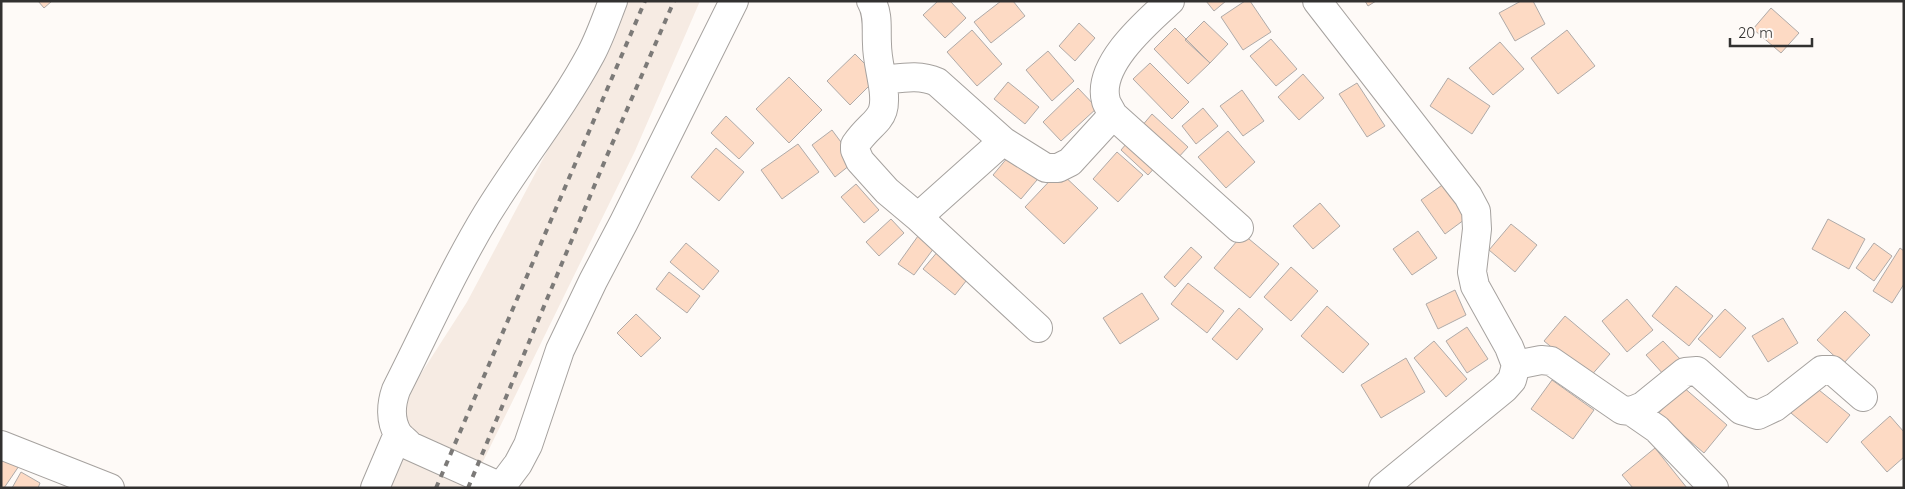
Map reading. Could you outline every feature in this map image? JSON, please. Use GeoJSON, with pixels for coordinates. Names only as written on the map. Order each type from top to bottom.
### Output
{"type":"FeatureCollection","features":[{"type":"Feature","properties":{"kind":"street"},"geometry":{"type":"LineString","coordinates":[[613,1],[592,52],[465,253],[396,390],[392,402],[392,413],[398,434],[410,446],[501,487],[518,464],[528,445],[560,350],[734,1]]}},
{"type":"Feature","properties":{"kind":"street"},"geometry":{"type":"LineString","coordinates":[[871,1],[874,7],[884,105],[883,113],[876,124],[855,145],[860,161],[887,191],[918,216],[1038,328]]}},
{"type":"Feature","properties":{"kind":"street"},"geometry":{"type":"LineString","coordinates":[[1170,1],[1133,34],[1117,58],[1107,77],[1106,101],[1113,114],[1239,228]]}},
{"type":"Feature","properties":{"kind":"street"},"geometry":{"type":"LineString","coordinates":[[1317,1],[1468,196],[1476,211],[1477,229],[1472,272],[1474,286],[1509,346],[1516,365],[1512,380],[1504,389],[1383,488]]}},
{"type":"Feature","properties":{"kind":"street"},"geometry":{"type":"LineString","coordinates":[[882,80],[914,76],[926,77],[937,82],[1003,141],[1046,168],[1058,168],[1070,162],[1113,114]]}},
{"type":"Feature","properties":{"kind":"street"},"geometry":{"type":"LineString","coordinates":[[918,216],[1003,141]]}},
{"type":"Feature","properties":{"kind":"street"},"geometry":{"type":"LineString","coordinates":[[1516,365],[1541,360],[1551,361],[1622,410],[1631,411],[1657,429],[1714,488]]}},
{"type":"Feature","properties":{"kind":"street"},"geometry":{"type":"LineString","coordinates":[[1631,411],[1643,406],[1685,372],[1697,371],[1741,410],[1758,415],[1775,407],[1822,370],[1826,369],[1832,370],[1863,397]]}},
{"type":"Feature","properties":{"kind":"street"},"geometry":{"type":"LineString","coordinates":[[380,477],[398,434]]}},
{"type":"Feature","properties":{"kind":"street"},"geometry":{"type":"LineString","coordinates":[[1,445],[110,488]]}},
{"type":"Feature","properties":{"kind":"shaded area"},"geometry":{"type":"Polygon","coordinates":[[[617,1],[700,1],[635,151],[470,488],[363,488],[397,411],[467,302],[562,123],[617,1]]]}},
{"type":"Feature","properties":{"kind":"building"},"geometry":{"type":"Polygon","coordinates":[[[38,1],[52,1],[44,8],[38,1]]]}},
{"type":"Feature","properties":{"kind":"building"},"geometry":{"type":"Polygon","coordinates":[[[938,1],[950,1],[966,18],[945,38],[923,15],[938,1]]]}},
{"type":"Feature","properties":{"kind":"building"},"geometry":{"type":"Polygon","coordinates":[[[1001,1],[1013,1],[1025,16],[991,43],[974,22],[1001,1]]]}},
{"type":"Feature","properties":{"kind":"building"},"geometry":{"type":"Polygon","coordinates":[[[1206,1],[1226,1],[1214,11],[1206,1]]]}},
{"type":"Feature","properties":{"kind":"building"},"geometry":{"type":"Polygon","coordinates":[[[1245,1],[1250,1],[1271,32],[1243,50],[1221,17],[1245,1]]]}},
{"type":"Feature","properties":{"kind":"building"},"geometry":{"type":"Polygon","coordinates":[[[1365,1],[1376,1],[1368,6],[1365,1]]]}},
{"type":"Feature","properties":{"kind":"building"},"geometry":{"type":"Polygon","coordinates":[[[1521,1],[1533,1],[1545,24],[1515,41],[1499,13],[1521,1]]]}},
{"type":"Feature","properties":{"kind":"building"},"geometry":{"type":"Polygon","coordinates":[[[1771,8],[1799,33],[1781,53],[1753,29],[1771,8]]]}},
{"type":"Feature","properties":{"kind":"building"},"geometry":{"type":"Polygon","coordinates":[[[1204,21],[1228,44],[1210,63],[1185,40],[1204,21]]]}},
{"type":"Feature","properties":{"kind":"building"},"geometry":{"type":"Polygon","coordinates":[[[1079,23],[1095,38],[1075,61],[1059,46],[1079,23]]]}},
{"type":"Feature","properties":{"kind":"building"},"geometry":{"type":"Polygon","coordinates":[[[1175,28],[1210,63],[1188,84],[1154,49],[1175,28]]]}},
{"type":"Feature","properties":{"kind":"building"},"geometry":{"type":"Polygon","coordinates":[[[972,30],[1002,64],[977,86],[947,52],[972,30]]]}},
{"type":"Feature","properties":{"kind":"building"},"geometry":{"type":"Polygon","coordinates":[[[1567,30],[1595,66],[1558,94],[1531,58],[1567,30]]]}},
{"type":"Feature","properties":{"kind":"building"},"geometry":{"type":"Polygon","coordinates":[[[1271,39],[1297,69],[1276,86],[1250,56],[1271,39]]]}},
{"type":"Feature","properties":{"kind":"building"},"geometry":{"type":"Polygon","coordinates":[[[1500,42],[1524,69],[1493,95],[1469,68],[1500,42]]]}},
{"type":"Feature","properties":{"kind":"building"},"geometry":{"type":"Polygon","coordinates":[[[1048,51],[1074,81],[1052,101],[1026,70],[1048,51]]]}},
{"type":"Feature","properties":{"kind":"building"},"geometry":{"type":"Polygon","coordinates":[[[855,54],[878,77],[850,105],[827,81],[855,54]]]}},
{"type":"Feature","properties":{"kind":"building"},"geometry":{"type":"Polygon","coordinates":[[[1150,63],[1189,102],[1172,119],[1133,79],[1150,63]]]}},
{"type":"Feature","properties":{"kind":"building"},"geometry":{"type":"Polygon","coordinates":[[[1303,74],[1324,98],[1299,120],[1278,97],[1303,74]]]}},
{"type":"Feature","properties":{"kind":"building"},"geometry":{"type":"Polygon","coordinates":[[[789,77],[822,110],[789,143],[756,109],[789,77]]]}},
{"type":"Feature","properties":{"kind":"building"},"geometry":{"type":"Polygon","coordinates":[[[1448,78],[1490,106],[1472,134],[1430,106],[1448,78]]]}},
{"type":"Feature","properties":{"kind":"building"},"geometry":{"type":"Polygon","coordinates":[[[1008,82],[1039,107],[1025,124],[994,99],[1008,82]]]}},
{"type":"Feature","properties":{"kind":"building"},"geometry":{"type":"Polygon","coordinates":[[[1357,83],[1385,126],[1367,137],[1339,94],[1357,83]]]}},
{"type":"Feature","properties":{"kind":"building"},"geometry":{"type":"Polygon","coordinates":[[[1078,88],[1097,108],[1061,141],[1043,122],[1078,88]]]}},
{"type":"Feature","properties":{"kind":"building"},"geometry":{"type":"Polygon","coordinates":[[[1242,90],[1264,121],[1243,136],[1220,106],[1242,90]]]}},
{"type":"Feature","properties":{"kind":"building"},"geometry":{"type":"Polygon","coordinates":[[[1203,108],[1218,126],[1196,144],[1182,126],[1203,108]]]}},
{"type":"Feature","properties":{"kind":"building"},"geometry":{"type":"Polygon","coordinates":[[[1152,114],[1188,147],[1176,160],[1141,127],[1152,114]]]}},
{"type":"Feature","properties":{"kind":"building"},"geometry":{"type":"Polygon","coordinates":[[[726,116],[754,143],[739,159],[711,133],[726,116]]]}},
{"type":"Feature","properties":{"kind":"building"},"geometry":{"type":"Polygon","coordinates":[[[832,130],[855,161],[835,177],[812,145],[832,130]]]}},
{"type":"Feature","properties":{"kind":"building"},"geometry":{"type":"Polygon","coordinates":[[[1228,131],[1255,162],[1226,188],[1198,157],[1228,131]]]}},
{"type":"Feature","properties":{"kind":"building"},"geometry":{"type":"Polygon","coordinates":[[[1132,137],[1160,162],[1148,175],[1121,150],[1132,137]]]}},
{"type":"Feature","properties":{"kind":"building"},"geometry":{"type":"Polygon","coordinates":[[[798,144],[819,172],[782,199],[761,170],[798,144]]]}},
{"type":"Feature","properties":{"kind":"building"},"geometry":{"type":"Polygon","coordinates":[[[716,148],[744,172],[719,201],[691,177],[716,148]]]}},
{"type":"Feature","properties":{"kind":"building"},"geometry":{"type":"Polygon","coordinates":[[[1013,151],[1042,174],[1021,199],[993,175],[1013,151]]]}},
{"type":"Feature","properties":{"kind":"building"},"geometry":{"type":"Polygon","coordinates":[[[1117,152],[1143,175],[1118,202],[1093,179],[1117,152]]]}},
{"type":"Feature","properties":{"kind":"building"},"geometry":{"type":"Polygon","coordinates":[[[1059,171],[1098,208],[1064,244],[1025,207],[1059,171]]]}},
{"type":"Feature","properties":{"kind":"building"},"geometry":{"type":"Polygon","coordinates":[[[1448,181],[1472,214],[1445,234],[1421,200],[1448,181]]]}},
{"type":"Feature","properties":{"kind":"building"},"geometry":{"type":"Polygon","coordinates":[[[856,184],[879,210],[864,223],[841,197],[856,184]]]}},
{"type":"Feature","properties":{"kind":"building"},"geometry":{"type":"Polygon","coordinates":[[[1320,203],[1340,226],[1313,249],[1293,226],[1320,203]]]}},
{"type":"Feature","properties":{"kind":"building"},"geometry":{"type":"Polygon","coordinates":[[[891,219],[904,233],[879,256],[866,242],[891,219]]]}},
{"type":"Feature","properties":{"kind":"building"},"geometry":{"type":"Polygon","coordinates":[[[1828,219],[1865,239],[1849,269],[1812,249],[1828,219]]]}},
{"type":"Feature","properties":{"kind":"building"},"geometry":{"type":"Polygon","coordinates":[[[1511,224],[1537,245],[1515,272],[1489,250],[1511,224]]]}},
{"type":"Feature","properties":{"kind":"building"},"geometry":{"type":"Polygon","coordinates":[[[1418,231],[1437,258],[1412,275],[1393,249],[1418,231]]]}},
{"type":"Feature","properties":{"kind":"building"},"geometry":{"type":"Polygon","coordinates":[[[1243,234],[1279,264],[1250,298],[1214,268],[1243,234]]]}},
{"type":"Feature","properties":{"kind":"building"},"geometry":{"type":"Polygon","coordinates":[[[918,236],[934,248],[914,275],[898,264],[918,236]]]}},
{"type":"Feature","properties":{"kind":"building"},"geometry":{"type":"Polygon","coordinates":[[[686,243],[719,271],[703,290],[670,262],[686,243]]]}},
{"type":"Feature","properties":{"kind":"building"},"geometry":{"type":"Polygon","coordinates":[[[1874,243],[1892,256],[1874,281],[1856,268],[1874,243]]]}},
{"type":"Feature","properties":{"kind":"building"},"geometry":{"type":"Polygon","coordinates":[[[1191,247],[1202,257],[1175,287],[1164,277],[1191,247]]]}},
{"type":"Feature","properties":{"kind":"building"},"geometry":{"type":"Polygon","coordinates":[[[1900,248],[1904,251],[1904,284],[1892,303],[1873,291],[1900,248]]]}},
{"type":"Feature","properties":{"kind":"building"},"geometry":{"type":"Polygon","coordinates":[[[939,250],[970,276],[955,295],[923,269],[939,250]]]}},
{"type":"Feature","properties":{"kind":"building"},"geometry":{"type":"Polygon","coordinates":[[[1291,267],[1318,291],[1291,321],[1264,297],[1291,267]]]}},
{"type":"Feature","properties":{"kind":"building"},"geometry":{"type":"Polygon","coordinates":[[[669,272],[700,296],[687,313],[656,289],[669,272]]]}},
{"type":"Feature","properties":{"kind":"building"},"geometry":{"type":"Polygon","coordinates":[[[1188,283],[1224,311],[1207,333],[1171,304],[1188,283]]]}},
{"type":"Feature","properties":{"kind":"building"},"geometry":{"type":"Polygon","coordinates":[[[1676,286],[1713,316],[1689,346],[1652,316],[1676,286]]]}},
{"type":"Feature","properties":{"kind":"building"},"geometry":{"type":"Polygon","coordinates":[[[1455,290],[1466,315],[1438,329],[1426,304],[1455,290]]]}},
{"type":"Feature","properties":{"kind":"building"},"geometry":{"type":"Polygon","coordinates":[[[1142,293],[1159,319],[1120,344],[1103,318],[1142,293]]]}},
{"type":"Feature","properties":{"kind":"building"},"geometry":{"type":"Polygon","coordinates":[[[1627,299],[1653,330],[1627,352],[1602,321],[1627,299]]]}},
{"type":"Feature","properties":{"kind":"building"},"geometry":{"type":"Polygon","coordinates":[[[1327,306],[1369,344],[1343,373],[1301,336],[1327,306]]]}},
{"type":"Feature","properties":{"kind":"building"},"geometry":{"type":"Polygon","coordinates":[[[1239,308],[1263,329],[1237,360],[1212,339],[1239,308]]]}},
{"type":"Feature","properties":{"kind":"building"},"geometry":{"type":"Polygon","coordinates":[[[1725,309],[1746,328],[1720,358],[1698,339],[1725,309]]]}},
{"type":"Feature","properties":{"kind":"building"},"geometry":{"type":"Polygon","coordinates":[[[1845,311],[1870,335],[1843,364],[1817,340],[1845,311]]]}},
{"type":"Feature","properties":{"kind":"building"},"geometry":{"type":"Polygon","coordinates":[[[636,314],[661,338],[641,357],[617,333],[636,314]]]}},
{"type":"Feature","properties":{"kind":"building"},"geometry":{"type":"Polygon","coordinates":[[[1565,316],[1610,354],[1589,378],[1544,341],[1565,316]]]}},
{"type":"Feature","properties":{"kind":"building"},"geometry":{"type":"Polygon","coordinates":[[[1783,318],[1798,343],[1768,362],[1752,336],[1783,318]]]}},
{"type":"Feature","properties":{"kind":"building"},"geometry":{"type":"Polygon","coordinates":[[[1467,327],[1488,359],[1467,373],[1446,341],[1467,327]]]}},
{"type":"Feature","properties":{"kind":"building"},"geometry":{"type":"Polygon","coordinates":[[[1434,341],[1467,379],[1446,397],[1414,358],[1434,341]]]}},
{"type":"Feature","properties":{"kind":"building"},"geometry":{"type":"Polygon","coordinates":[[[1663,341],[1681,360],[1664,375],[1646,355],[1663,341]]]}},
{"type":"Feature","properties":{"kind":"building"},"geometry":{"type":"Polygon","coordinates":[[[1406,358],[1425,392],[1381,418],[1361,385],[1406,358]]]}},
{"type":"Feature","properties":{"kind":"building"},"geometry":{"type":"Polygon","coordinates":[[[1552,380],[1594,410],[1573,439],[1531,409],[1552,380]]]}},
{"type":"Feature","properties":{"kind":"building"},"geometry":{"type":"Polygon","coordinates":[[[1682,386],[1727,425],[1704,453],[1658,414],[1682,386]]]}},
{"type":"Feature","properties":{"kind":"building"},"geometry":{"type":"Polygon","coordinates":[[[1814,386],[1850,415],[1827,443],[1791,413],[1814,386]]]}},
{"type":"Feature","properties":{"kind":"building"},"geometry":{"type":"Polygon","coordinates":[[[1890,416],[1904,432],[1904,457],[1887,472],[1861,442],[1890,416]]]}},
{"type":"Feature","properties":{"kind":"building"},"geometry":{"type":"Polygon","coordinates":[[[1655,448],[1687,488],[1633,488],[1622,475],[1655,448]]]}},
{"type":"Feature","properties":{"kind":"building"},"geometry":{"type":"Polygon","coordinates":[[[1,457],[19,466],[4,488],[1,488],[1,457]]]}},
{"type":"Feature","properties":{"kind":"building"},"geometry":{"type":"Polygon","coordinates":[[[21,472],[40,483],[38,488],[12,488],[21,472]]]}},
{"type":"Feature","properties":{"kind":"railway"},"geometry":{"type":"LineString","coordinates":[[436,488],[645,1]]}},
{"type":"Feature","properties":{"kind":"railway"},"geometry":{"type":"LineString","coordinates":[[468,488],[674,1]]}}]}
